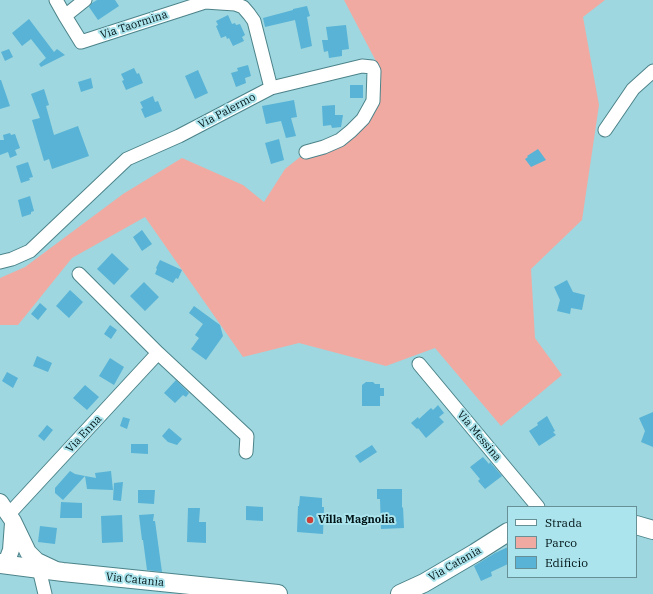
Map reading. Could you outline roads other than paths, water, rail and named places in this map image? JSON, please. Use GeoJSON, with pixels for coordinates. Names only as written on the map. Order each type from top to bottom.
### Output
{"type":"FeatureCollection","features":[{"type":"Feature","properties":{"kind":"main road"},"geometry":{"type":"LineString","coordinates":[[637,525],[653,530]]}},
{"type":"Feature","properties":{"kind":"main road","name":"Via Catania"},"geometry":{"type":"LineString","coordinates":[[407,592],[507,533]]}},
{"type":"Feature","properties":{"kind":"main road","name":"Via Catania"},"geometry":{"type":"LineString","coordinates":[[0,564],[272,594]]}},
{"type":"Feature","properties":{"kind":"street","name":"Via Taormina"},"geometry":{"type":"LineString","coordinates":[[56,0],[81,42],[206,1],[235,4],[243,7],[254,21],[271,88]]}},
{"type":"Feature","properties":{"kind":"street"},"geometry":{"type":"LineString","coordinates":[[65,16],[85,0]]}},
{"type":"Feature","properties":{"kind":"street","name":"Via Palermo"},"geometry":{"type":"LineString","coordinates":[[0,262],[12,259],[30,251],[127,159],[179,136],[271,88],[362,66],[372,67],[374,71],[372,101],[363,119],[340,140],[324,147],[306,152]]}},
{"type":"Feature","properties":{"kind":"street"},"geometry":{"type":"LineString","coordinates":[[605,130],[633,89],[653,71]]}},
{"type":"Feature","properties":{"kind":"street"},"geometry":{"type":"LineString","coordinates":[[79,274],[158,353],[247,436],[246,452]]}},
{"type":"Feature","properties":{"kind":"street","name":"Via Enna"},"geometry":{"type":"LineString","coordinates":[[8,513],[158,353]]}},
{"type":"Feature","properties":{"kind":"street","name":"Via Messina"},"geometry":{"type":"LineString","coordinates":[[419,364],[537,506]]}},
{"type":"Feature","properties":{"kind":"street"},"geometry":{"type":"LineString","coordinates":[[0,564],[8,558],[12,550],[8,513]]}},
{"type":"Feature","properties":{"kind":"street"},"geometry":{"type":"LineString","coordinates":[[8,513],[28,552],[37,561],[63,572]]}},
{"type":"Feature","properties":{"kind":"street"},"geometry":{"type":"LineString","coordinates":[[39,569],[45,594]]}},
{"type":"Feature","properties":{"kind":"place","name":"Villa Magnolia"},"geometry":{"type":"Point","coordinates":[310,520]}}]}
